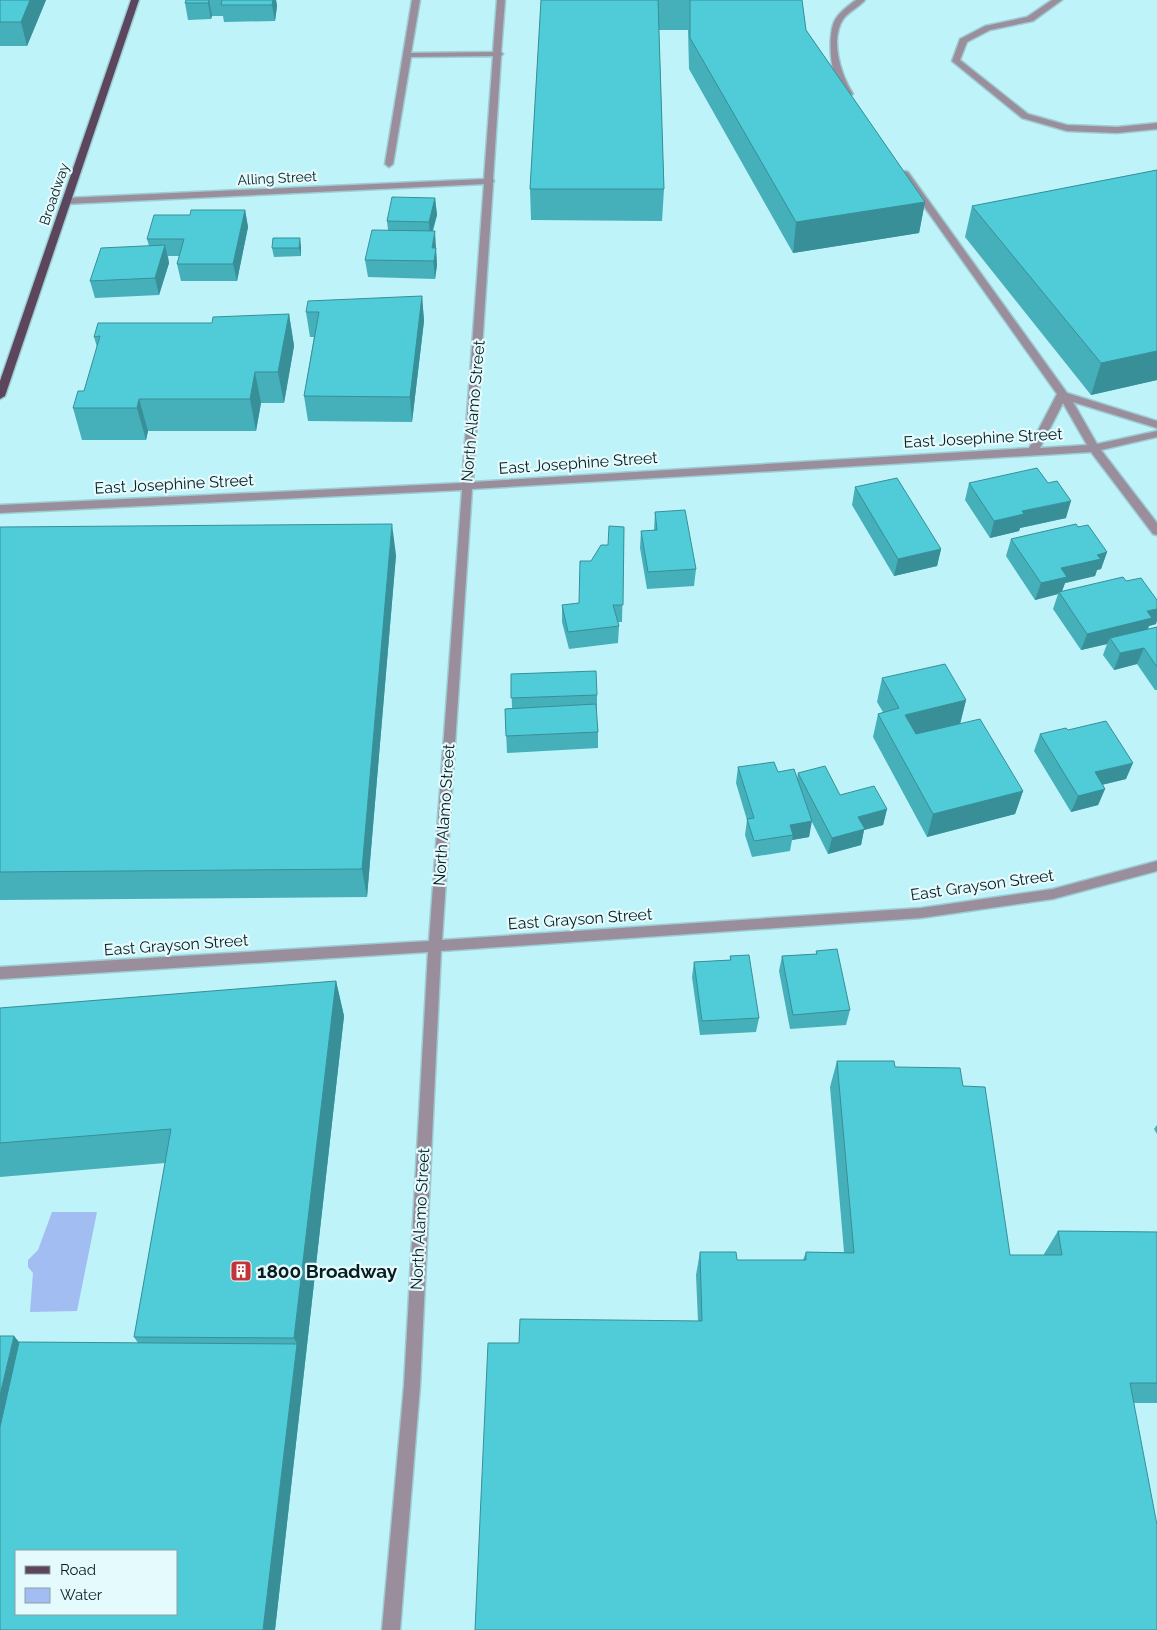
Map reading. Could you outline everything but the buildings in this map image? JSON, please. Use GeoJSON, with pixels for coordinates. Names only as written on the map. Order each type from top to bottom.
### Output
{"type":"FeatureCollection","features":[{"type":"Feature","properties":{"kind":"main road","name":"Broadway"},"geometry":{"type":"LineString","coordinates":[[0,396],[135,0]]}},
{"type":"Feature","properties":{"kind":"street"},"geometry":{"type":"LineString","coordinates":[[389,164],[416,0]]}},
{"type":"Feature","properties":{"kind":"street","name":"North Alamo Street"},"geometry":{"type":"LineString","coordinates":[[391,1630],[412,1386],[435,946],[499,54],[501,0]]}},
{"type":"Feature","properties":{"kind":"street"},"geometry":{"type":"LineString","coordinates":[[854,100],[842,84],[833,44],[838,20],[861,0]]}},
{"type":"Feature","properties":{"kind":"street"},"geometry":{"type":"LineString","coordinates":[[1058,0],[1049,4],[1030,19],[988,28],[963,41],[956,61],[1025,116],[1067,128],[1117,130],[1157,126]]}},
{"type":"Feature","properties":{"kind":"street"},"geometry":{"type":"LineString","coordinates":[[407,55],[499,54]]}},
{"type":"Feature","properties":{"kind":"street"},"geometry":{"type":"LineString","coordinates":[[899,164],[1075,412],[1094,448],[1157,531]]}},
{"type":"Feature","properties":{"kind":"street","name":"Alling Street"},"geometry":{"type":"LineString","coordinates":[[66,201],[490,181]]}},
{"type":"Feature","properties":{"kind":"street"},"geometry":{"type":"LineString","coordinates":[[1062,395],[1157,425]]}},
{"type":"Feature","properties":{"kind":"street"},"geometry":{"type":"LineString","coordinates":[[1033,450],[1062,395]]}},
{"type":"Feature","properties":{"kind":"street","name":"East Josephine Street"},"geometry":{"type":"LineString","coordinates":[[0,509],[467,486],[1033,450],[1094,448],[1157,434]]}},
{"type":"Feature","properties":{"kind":"street","name":"East Grayson Street"},"geometry":{"type":"LineString","coordinates":[[0,973],[920,913],[1053,894],[1157,866]]}},
{"type":"Feature","properties":{"kind":"water"},"geometry":{"type":"Polygon","coordinates":[[[52,1212],[97,1212],[77,1311],[30,1312],[33,1273],[28,1267],[28,1260],[38,1250],[52,1212]]]}},
{"type":"Feature","properties":{"kind":"place","name":"1800 Broadway"},"geometry":{"type":"Point","coordinates":[241,1271]}}]}
